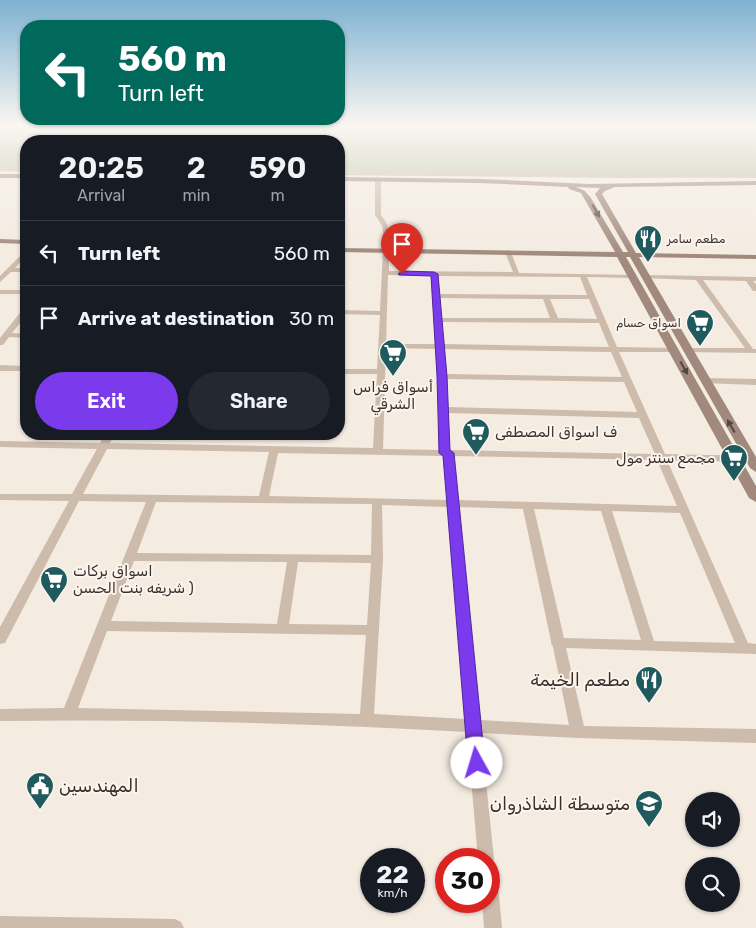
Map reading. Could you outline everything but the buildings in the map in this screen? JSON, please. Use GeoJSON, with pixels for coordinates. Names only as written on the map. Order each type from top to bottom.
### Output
{"type":"FeatureCollection","features":[{"type":"Feature","properties":{"kind":"street"},"geometry":{"type":"LineString","coordinates":[[0,174],[20,175]]}},
{"type":"Feature","properties":{"kind":"street"},"geometry":{"type":"LineString","coordinates":[[345,176],[378,179],[488,180]]}},
{"type":"Feature","properties":{"kind":"street"},"geometry":{"type":"LineString","coordinates":[[345,176],[576,183],[580,188],[593,187],[600,191]]}},
{"type":"Feature","properties":{"kind":"street"},"geometry":{"type":"LineString","coordinates":[[345,176],[576,183],[587,195],[624,252],[644,278],[751,459]]}},
{"type":"Feature","properties":{"kind":"street"},"geometry":{"type":"LineString","coordinates":[[559,185],[590,179],[756,176]]}},
{"type":"Feature","properties":{"kind":"street"},"geometry":{"type":"LineString","coordinates":[[378,179],[378,216],[385,223],[387,231],[378,451]]}},
{"type":"Feature","properties":{"kind":"street"},"geometry":{"type":"LineString","coordinates":[[590,179],[655,183]]}},
{"type":"Feature","properties":{"kind":"street"},"geometry":{"type":"LineString","coordinates":[[508,181],[559,185],[632,185]]}},
{"type":"Feature","properties":{"kind":"street"},"geometry":{"type":"LineString","coordinates":[[600,191],[608,187],[655,183],[756,182]]}},
{"type":"Feature","properties":{"kind":"street"},"geometry":{"type":"LineString","coordinates":[[600,191],[598,194],[633,276],[732,454],[750,473],[756,498]]}},
{"type":"Feature","properties":{"kind":"street"},"geometry":{"type":"LineString","coordinates":[[0,241],[20,242]]}},
{"type":"Feature","properties":{"kind":"street"},"geometry":{"type":"LineString","coordinates":[[0,246],[20,246]]}},
{"type":"Feature","properties":{"kind":"street"},"geometry":{"type":"LineString","coordinates":[[345,248],[597,249],[624,252],[756,257]]}},
{"type":"Feature","properties":{"kind":"street"},"geometry":{"type":"LineString","coordinates":[[385,248],[508,252],[756,251]]}},
{"type":"Feature","properties":{"kind":"street"},"geometry":{"type":"LineString","coordinates":[[508,252],[517,275]]}},
{"type":"Feature","properties":{"kind":"street"},"geometry":{"type":"LineString","coordinates":[[0,280],[20,258]]}},
{"type":"Feature","properties":{"kind":"street"},"geometry":{"type":"LineString","coordinates":[[9,270],[20,270]]}},
{"type":"Feature","properties":{"kind":"street"},"geometry":{"type":"LineString","coordinates":[[385,273],[633,276]]}},
{"type":"Feature","properties":{"kind":"street"},"geometry":{"type":"LineString","coordinates":[[434,274],[442,376],[442,410],[485,848]]}},
{"type":"Feature","properties":{"kind":"street"},"geometry":{"type":"LineString","coordinates":[[557,643],[750,649],[683,510],[582,275]]}},
{"type":"Feature","properties":{"kind":"street"},"geometry":{"type":"LineString","coordinates":[[644,278],[756,280]]}},
{"type":"Feature","properties":{"kind":"street"},"geometry":{"type":"LineString","coordinates":[[698,278],[754,351]]}},
{"type":"Feature","properties":{"kind":"street"},"geometry":{"type":"LineString","coordinates":[[748,279],[756,289]]}},
{"type":"Feature","properties":{"kind":"street"},"geometry":{"type":"LineString","coordinates":[[0,292],[20,292]]}},
{"type":"Feature","properties":{"kind":"street"},"geometry":{"type":"LineString","coordinates":[[644,295],[655,296]]}},
{"type":"Feature","properties":{"kind":"street"},"geometry":{"type":"LineString","coordinates":[[436,296],[592,298]]}},
{"type":"Feature","properties":{"kind":"street"},"geometry":{"type":"LineString","coordinates":[[546,297],[555,321]]}},
{"type":"Feature","properties":{"kind":"street"},"geometry":{"type":"LineString","coordinates":[[345,312],[383,313]]}},
{"type":"Feature","properties":{"kind":"street"},"geometry":{"type":"LineString","coordinates":[[0,343],[20,318]]}},
{"type":"Feature","properties":{"kind":"street"},"geometry":{"type":"LineString","coordinates":[[438,320],[602,322]]}},
{"type":"Feature","properties":{"kind":"street"},"geometry":{"type":"LineString","coordinates":[[6,336],[20,336]]}},
{"type":"Feature","properties":{"kind":"street"},"geometry":{"type":"LineString","coordinates":[[381,346],[674,350]]}},
{"type":"Feature","properties":{"kind":"street"},"geometry":{"type":"LineString","coordinates":[[687,350],[754,351]]}},
{"type":"Feature","properties":{"kind":"street"},"geometry":{"type":"LineString","coordinates":[[0,368],[20,368]]}},
{"type":"Feature","properties":{"kind":"street"},"geometry":{"type":"LineString","coordinates":[[345,371],[380,372]]}},
{"type":"Feature","properties":{"kind":"street"},"geometry":{"type":"LineString","coordinates":[[442,376],[628,380]]}},
{"type":"Feature","properties":{"kind":"street"},"geometry":{"type":"LineString","coordinates":[[705,381],[756,382]]}},
{"type":"Feature","properties":{"kind":"street"},"geometry":{"type":"LineString","coordinates":[[442,410],[642,415]]}},
{"type":"Feature","properties":{"kind":"street"},"geometry":{"type":"LineString","coordinates":[[0,639],[106,440]]}},
{"type":"Feature","properties":{"kind":"street"},"geometry":{"type":"LineString","coordinates":[[0,444],[660,458],[739,452],[751,459]]}},
{"type":"Feature","properties":{"kind":"street"},"geometry":{"type":"LineString","coordinates":[[263,501],[274,450]]}},
{"type":"Feature","properties":{"kind":"street"},"geometry":{"type":"LineString","coordinates":[[0,497],[377,501],[683,510]]}},
{"type":"Feature","properties":{"kind":"street"},"geometry":{"type":"LineString","coordinates":[[70,714],[152,499]]}},
{"type":"Feature","properties":{"kind":"street"},"geometry":{"type":"LineString","coordinates":[[367,720],[377,559],[377,501]]}},
{"type":"Feature","properties":{"kind":"street"},"geometry":{"type":"LineString","coordinates":[[528,505],[578,732]]}},
{"type":"Feature","properties":{"kind":"street"},"geometry":{"type":"LineString","coordinates":[[606,509],[649,646]]}},
{"type":"Feature","properties":{"kind":"street"},"geometry":{"type":"LineString","coordinates":[[130,557],[377,559]]}},
{"type":"Feature","properties":{"kind":"street"},"geometry":{"type":"LineString","coordinates":[[282,628],[293,559]]}},
{"type":"Feature","properties":{"kind":"street"},"geometry":{"type":"LineString","coordinates":[[104,626],[373,630]]}},
{"type":"Feature","properties":{"kind":"street"},"geometry":{"type":"LineString","coordinates":[[0,715],[70,714],[367,720],[578,732],[756,736]]}},
{"type":"Feature","properties":{"kind":"street"},"geometry":{"type":"LineString","coordinates":[[492,913],[493,928]]}},
{"type":"Feature","properties":{"kind":"street"},"geometry":{"type":"LineString","coordinates":[[0,925],[175,928]]}},
{"type":"Feature","properties":{"kind":"green space"},"geometry":{"type":"Polygon","coordinates":[[[0,169],[20,169],[20,172],[0,171],[0,169]]]}},
{"type":"Feature","properties":{"kind":"green space"},"geometry":{"type":"Polygon","coordinates":[[[345,169],[756,169],[756,177],[620,178],[345,175],[345,169]]]}},
{"type":"Feature","properties":{"kind":"place","name":"مطعم سامر"},"geometry":{"type":"Point","coordinates":[648,263]}},
{"type":"Feature","properties":{"kind":"place","name":"اسواق حسام"},"geometry":{"type":"Point","coordinates":[700,347]}},
{"type":"Feature","properties":{"kind":"place","name":"أسواق فراس الشرقي"},"geometry":{"type":"Point","coordinates":[393,377]}},
{"type":"Feature","properties":{"kind":"place","name":"ف اسواق المصطفى"},"geometry":{"type":"Point","coordinates":[476,456]}},
{"type":"Feature","properties":{"kind":"place","name":"مجمع سنتر مول"},"geometry":{"type":"Point","coordinates":[734,482]}},
{"type":"Feature","properties":{"kind":"place","name":"اسواق بركات شريفه بنت الحسن )"},"geometry":{"type":"Point","coordinates":[54,604]}},
{"type":"Feature","properties":{"kind":"place","name":"مطعم الخيمة"},"geometry":{"type":"Point","coordinates":[649,704]}},
{"type":"Feature","properties":{"kind":"place","name":"المهندسين"},"geometry":{"type":"Point","coordinates":[40,810]}},
{"type":"Feature","properties":{"kind":"place","name":"متوسطة الشاذروان"},"geometry":{"type":"Point","coordinates":[649,828]}},
{"type":"Feature","properties":{"kind":"route"},"geometry":{"type":"LineString","coordinates":[[402,274],[434,274],[442,376],[444,453],[448,453],[477,763]]}}]}
